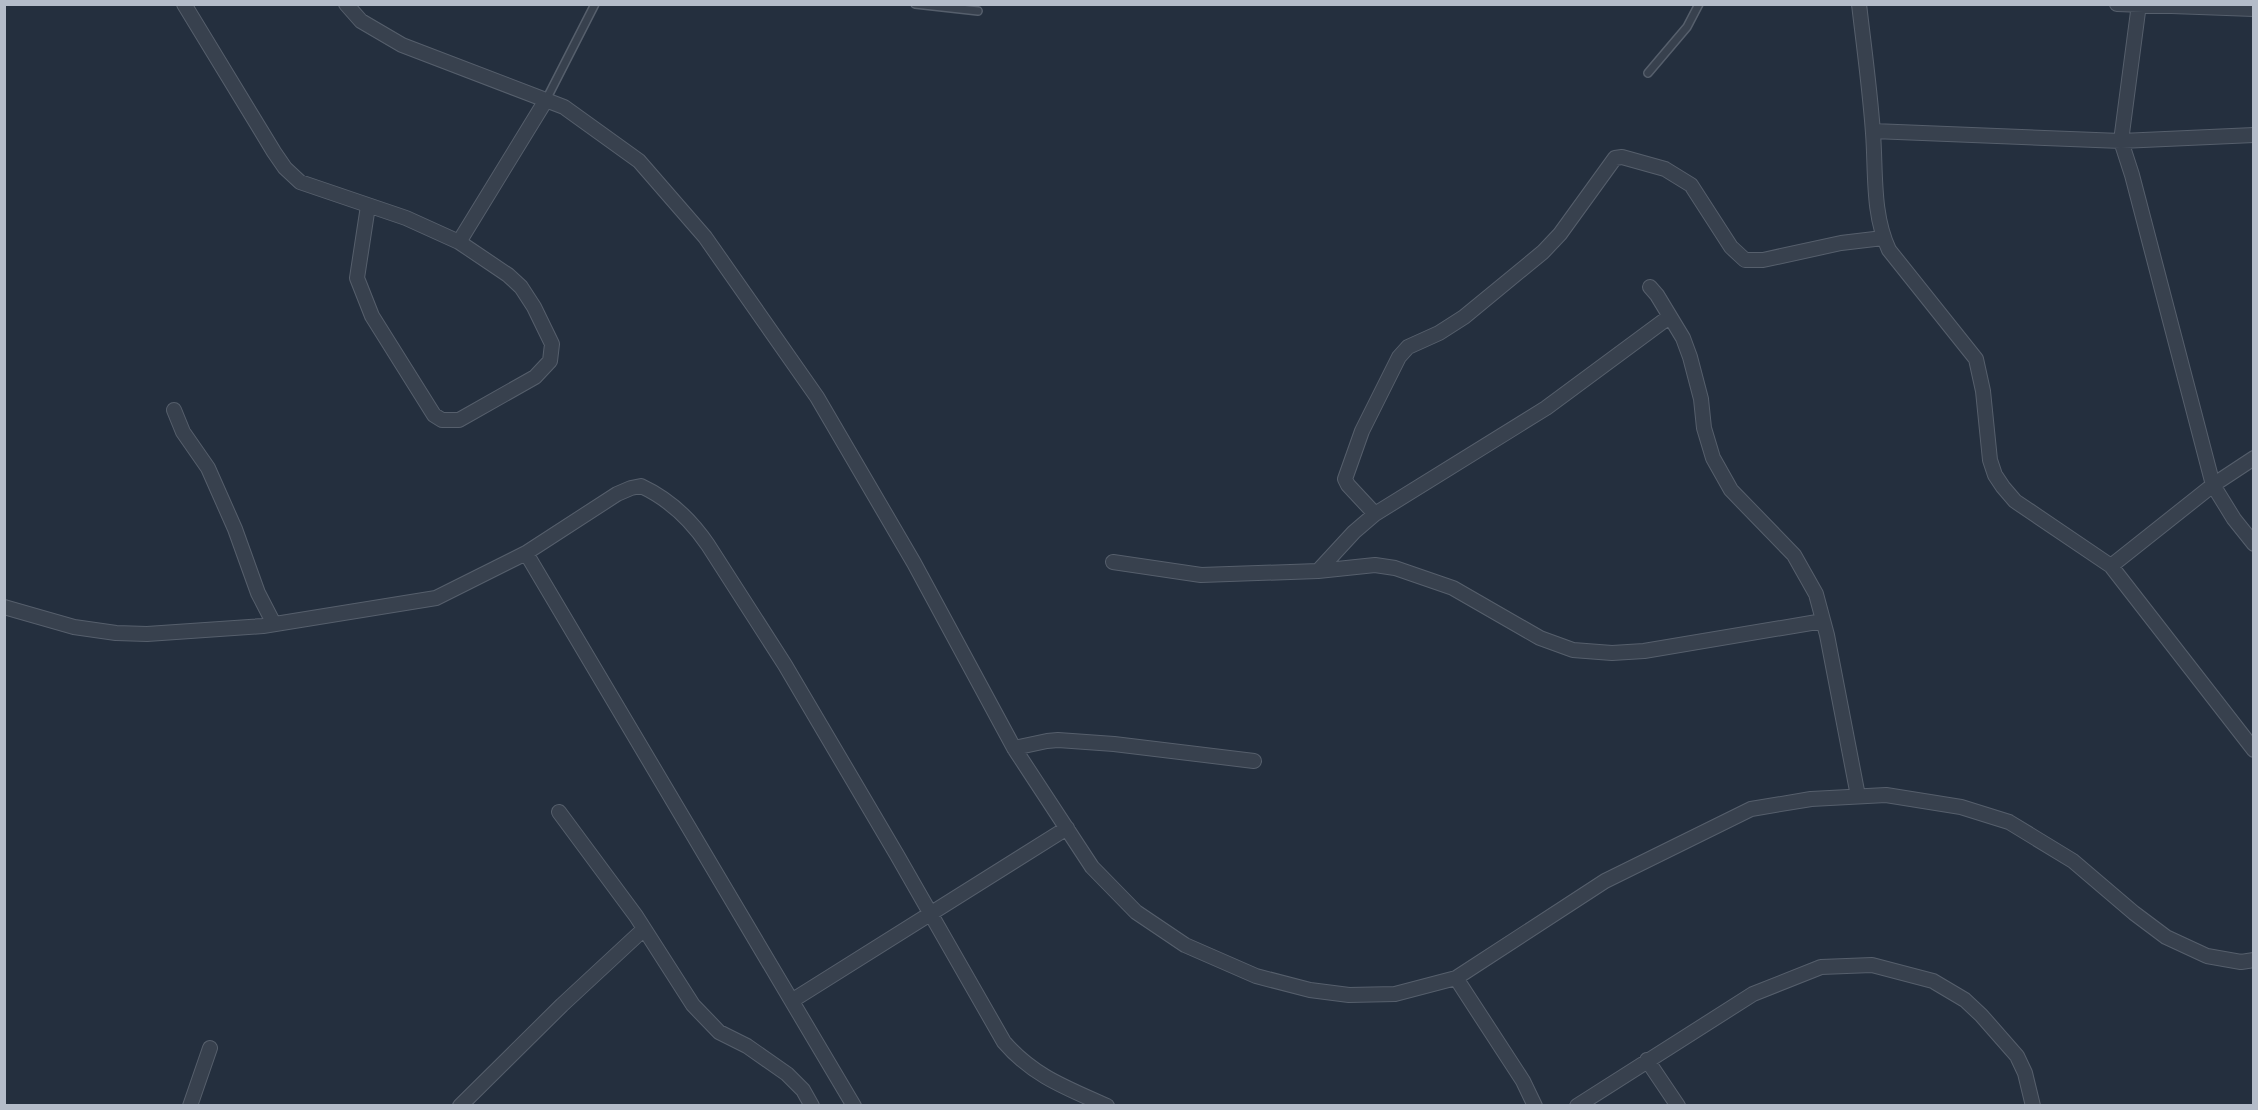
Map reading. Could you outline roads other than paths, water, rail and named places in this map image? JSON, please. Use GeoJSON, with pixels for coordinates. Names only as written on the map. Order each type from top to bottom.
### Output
{"type":"FeatureCollection","features":[{"type":"Feature","properties":{"kind":"street"},"geometry":{"type":"LineString","coordinates":[[184,4],[273,152],[285,168],[300,182],[406,218],[459,242],[508,275],[521,287],[547,331],[553,352],[544,369],[535,377],[459,420],[442,420],[434,416],[372,316],[357,278],[368,206]]}},
{"type":"Feature","properties":{"kind":"street"},"geometry":{"type":"LineString","coordinates":[[346,4],[361,21],[402,45],[564,107],[639,161],[705,237],[817,397],[914,563],[1014,748],[1092,867],[1136,912],[1185,945],[1256,976],[1310,990],[1349,995],[1395,994],[1456,978],[1605,881],[1751,809],[1811,799],[1886,795],[1961,807],[2009,822],[2073,861],[2166,937],[2207,956],[2241,962],[2253,960]]}},
{"type":"Feature","properties":{"kind":"street"},"geometry":{"type":"LineString","coordinates":[[1859,4],[1873,131],[1877,209],[1883,238],[1888,250],[1976,359],[1983,391],[1990,460],[1999,481],[2015,501],[2111,566],[2253,750]]}},
{"type":"Feature","properties":{"kind":"street"},"geometry":{"type":"LineString","coordinates":[[2117,4],[2253,9]]}},
{"type":"Feature","properties":{"kind":"street"},"geometry":{"type":"LineString","coordinates":[[2139,5],[2121,141],[2132,175],[2213,485],[2253,544]]}},
{"type":"Feature","properties":{"kind":"street"},"geometry":{"type":"LineString","coordinates":[[459,242],[546,100]]}},
{"type":"Feature","properties":{"kind":"street"},"geometry":{"type":"LineString","coordinates":[[1873,131],[2121,141],[2253,135]]}},
{"type":"Feature","properties":{"kind":"street"},"geometry":{"type":"LineString","coordinates":[[1375,514],[1348,485],[1346,478],[1362,431],[1399,357],[1408,347],[1439,333],[1464,317],[1543,252],[1560,234],[1615,158],[1622,157],[1665,169],[1691,185],[1731,247],[1745,260],[1763,260],[1840,243],[1883,238]]}},
{"type":"Feature","properties":{"kind":"street"},"geometry":{"type":"LineString","coordinates":[[1650,287],[1683,338],[1695,372],[1704,428],[1713,458],[1731,490],[1794,555],[1816,594],[1858,796]]}},
{"type":"Feature","properties":{"kind":"street"},"geometry":{"type":"LineString","coordinates":[[1318,572],[1354,532],[1375,514],[1546,408],[1669,317]]}},
{"type":"Feature","properties":{"kind":"street"},"geometry":{"type":"LineString","coordinates":[[174,410],[183,432],[208,468],[243,547],[258,593],[274,624]]}},
{"type":"Feature","properties":{"kind":"street"},"geometry":{"type":"LineString","coordinates":[[2111,566],[2213,485],[2253,458]]}},
{"type":"Feature","properties":{"kind":"street"},"geometry":{"type":"LineString","coordinates":[[4,607],[74,627],[116,633],[147,634],[274,624],[436,598],[526,553],[616,494],[641,486],[672,506],[698,531],[785,665],[1004,1042],[1017,1058],[1049,1080],[1107,1106]]}},
{"type":"Feature","properties":{"kind":"street"},"geometry":{"type":"LineString","coordinates":[[526,553],[854,1106]]}},
{"type":"Feature","properties":{"kind":"street"},"geometry":{"type":"LineString","coordinates":[[1113,562],[1201,575],[1318,572],[1375,565],[1395,568],[1453,588],[1540,638],[1573,650],[1612,653],[1644,651],[1823,621]]}},
{"type":"Feature","properties":{"kind":"street"},"geometry":{"type":"LineString","coordinates":[[1014,748],[1047,741],[1114,744],[1254,761]]}},
{"type":"Feature","properties":{"kind":"street"},"geometry":{"type":"LineString","coordinates":[[559,812],[644,929],[693,1005],[719,1032],[747,1046],[787,1074],[802,1090],[812,1106]]}},
{"type":"Feature","properties":{"kind":"street"},"geometry":{"type":"LineString","coordinates":[[793,1000],[1066,828]]}},
{"type":"Feature","properties":{"kind":"street"},"geometry":{"type":"LineString","coordinates":[[460,1106],[562,1005],[644,929]]}},
{"type":"Feature","properties":{"kind":"street"},"geometry":{"type":"LineString","coordinates":[[1577,1106],[1753,994],[1821,967],[1872,965],[1933,981],[1965,1000],[2017,1056],[2025,1073],[2033,1106]]}},
{"type":"Feature","properties":{"kind":"street"},"geometry":{"type":"LineString","coordinates":[[1456,978],[1523,1081],[1534,1106]]}},
{"type":"Feature","properties":{"kind":"street"},"geometry":{"type":"LineString","coordinates":[[190,1106],[210,1048]]}},
{"type":"Feature","properties":{"kind":"street"},"geometry":{"type":"LineString","coordinates":[[1647,1060],[1678,1106]]}},
{"type":"Feature","properties":{"kind":"lane"},"geometry":{"type":"LineString","coordinates":[[546,100],[595,4]]}},
{"type":"Feature","properties":{"kind":"lane"},"geometry":{"type":"LineString","coordinates":[[915,4],[978,11]]}},
{"type":"Feature","properties":{"kind":"lane"},"geometry":{"type":"LineString","coordinates":[[1648,73],[1687,27],[1699,4]]}}]}
